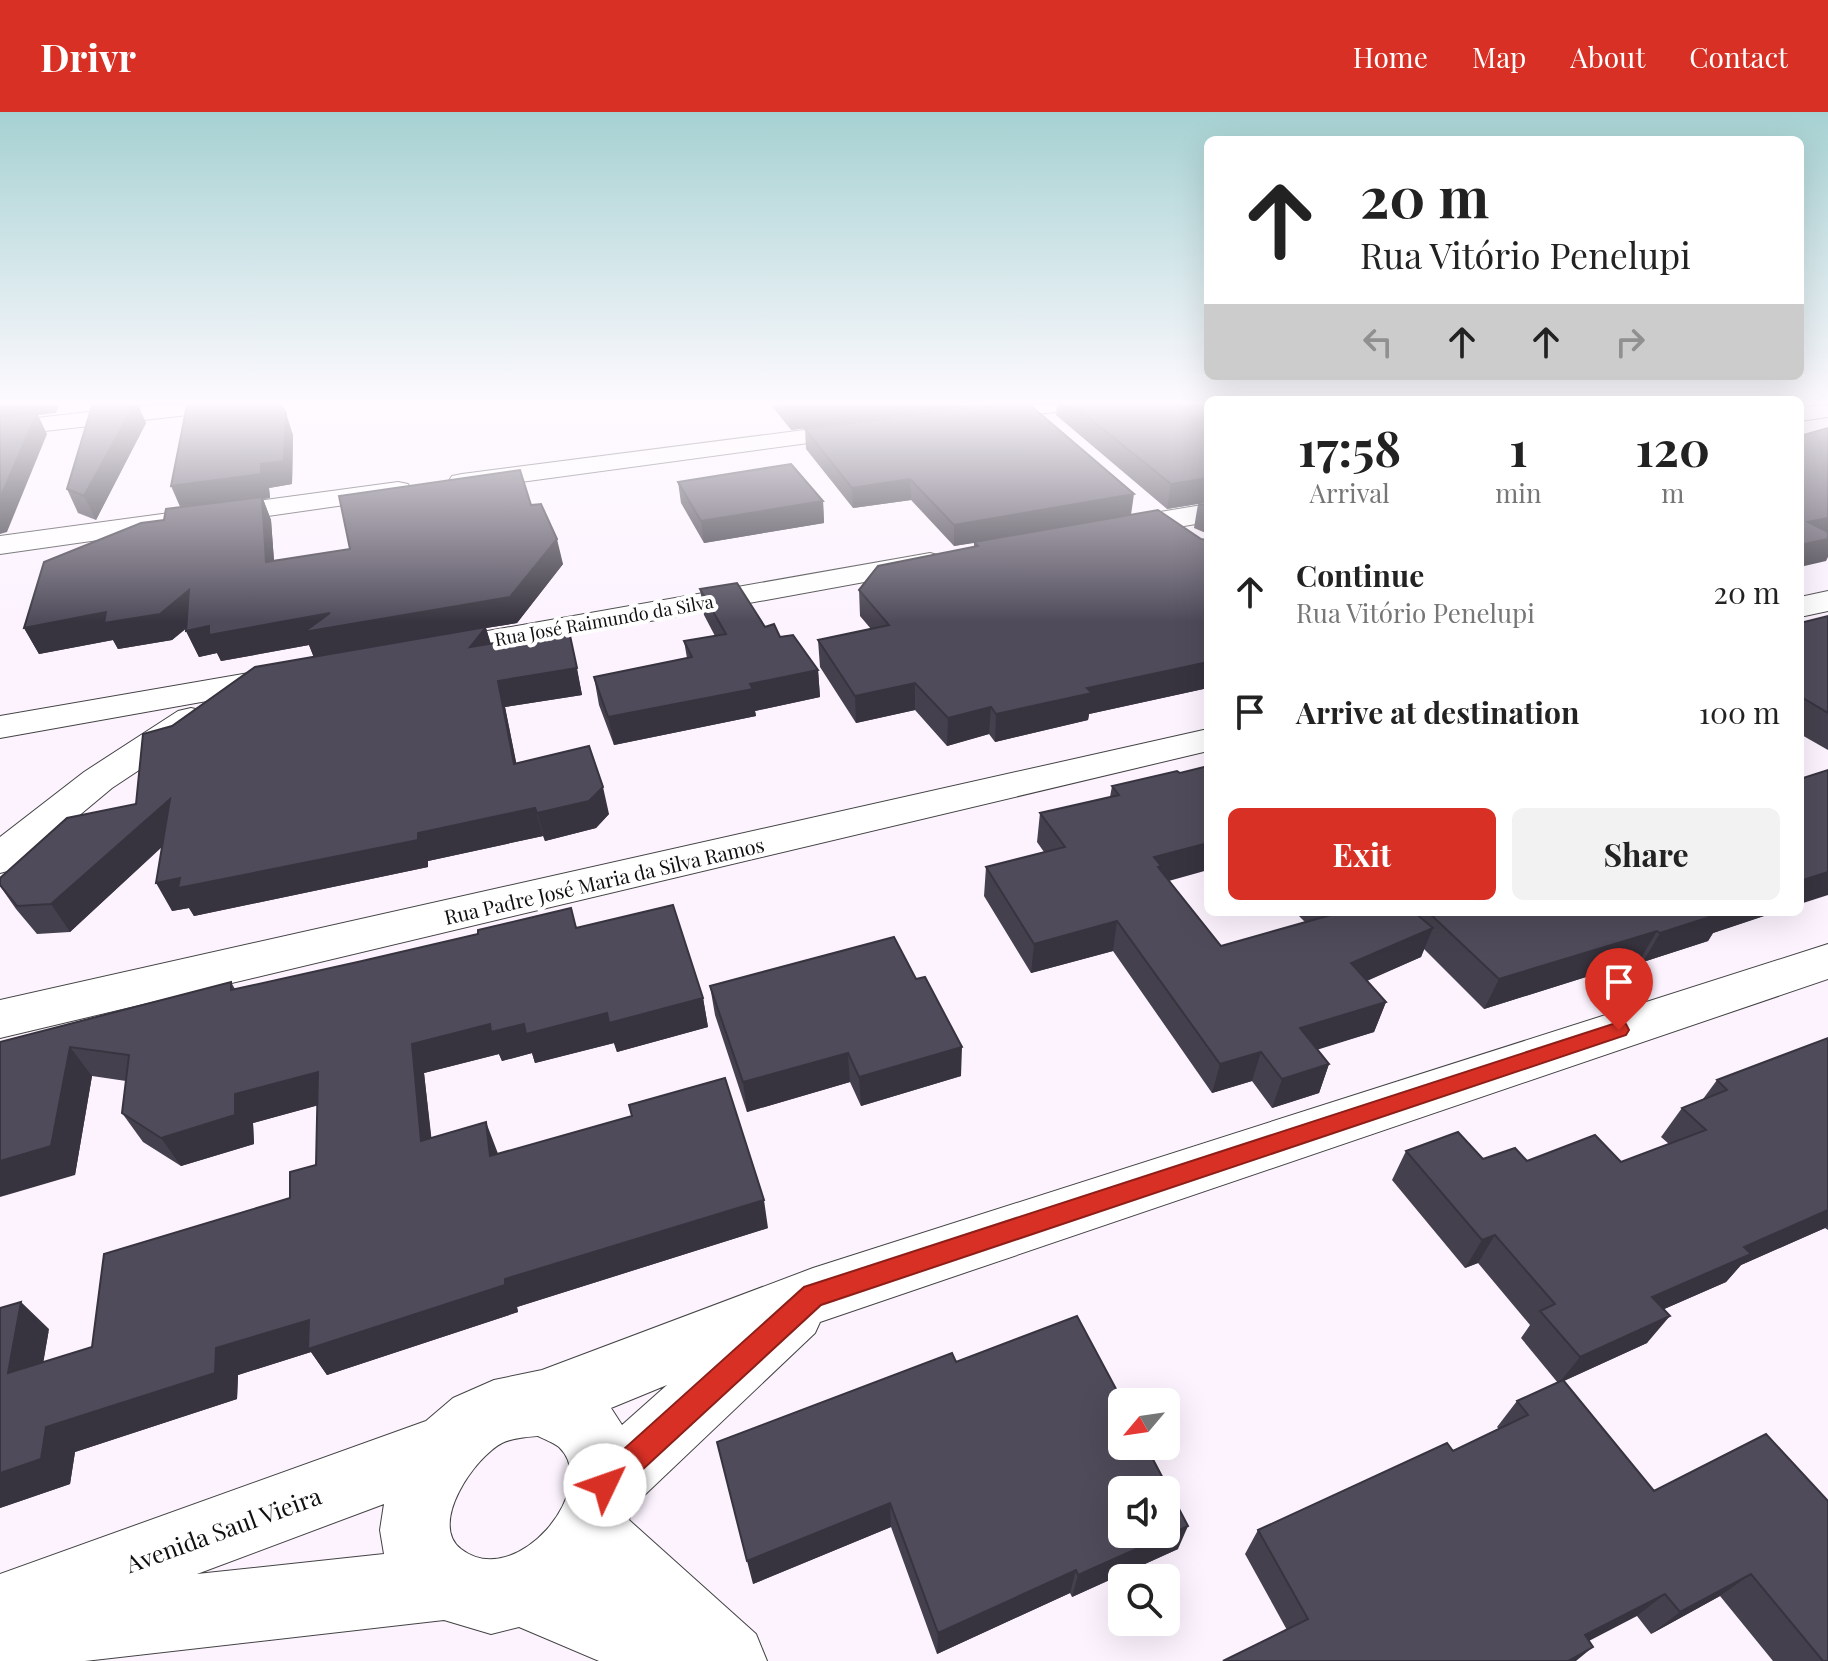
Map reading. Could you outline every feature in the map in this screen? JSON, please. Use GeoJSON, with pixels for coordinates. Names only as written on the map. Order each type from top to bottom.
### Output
{"type":"FeatureCollection","features":[{"type":"Feature","properties":{"kind":"street"},"geometry":{"type":"LineString","coordinates":[[0,545],[510,477]]}},
{"type":"Feature","properties":{"kind":"street"},"geometry":{"type":"LineString","coordinates":[[1082,535],[1148,510],[1204,513]]}},
{"type":"Feature","properties":{"kind":"street"},"geometry":{"type":"LineString","coordinates":[[1148,510],[1196,546]]}},
{"type":"Feature","properties":{"kind":"street","name":"Rua José Raimundo da Silva"},"geometry":{"type":"LineString","coordinates":[[408,656],[956,557]]}},
{"type":"Feature","properties":{"kind":"street"},"geometry":{"type":"LineString","coordinates":[[1804,606],[1828,601]]}},
{"type":"Feature","properties":{"kind":"street"},"geometry":{"type":"LineString","coordinates":[[0,727],[314,672]]}},
{"type":"Feature","properties":{"kind":"street"},"geometry":{"type":"LineString","coordinates":[[0,859],[121,764],[199,714],[267,681]]}},
{"type":"Feature","properties":{"kind":"street","name":"Rua Padre José Maria da Silva Ramos"},"geometry":{"type":"LineString","coordinates":[[0,1019],[1204,741]]}},
{"type":"Feature","properties":{"kind":"street"},"geometry":{"type":"LineString","coordinates":[[813,1296],[598,1508],[572,1557],[548,1578],[523,1592],[493,1598],[467,1595],[444,1584],[426,1564],[416,1536],[417,1505],[427,1475],[447,1447],[467,1427],[492,1413],[517,1405],[542,1403],[813,1296],[1828,961]]}},
{"type":"Feature","properties":{"kind":"street"},"geometry":{"type":"LineString","coordinates":[[542,1403],[563,1409],[582,1420],[596,1439],[603,1460],[598,1508],[729,1661]]}},
{"type":"Feature","properties":{"kind":"street","name":"Avenida Saul Vieira"},"geometry":{"type":"LineString","coordinates":[[0,1611],[447,1447]]}},
{"type":"Feature","properties":{"kind":"street"},"geometry":{"type":"LineString","coordinates":[[0,1633],[444,1584]]}},
{"type":"Feature","properties":{"kind":"street"},"geometry":{"type":"LineString","coordinates":[[523,1592],[690,1661]]}},
{"type":"Feature","properties":{"kind":"building"},"geometry":{"type":"Polygon","coordinates":[[[0,477],[9,477],[0,498],[0,477]]]}},
{"type":"Feature","properties":{"kind":"building"},"geometry":{"type":"Polygon","coordinates":[[[71,477],[94,477],[84,496],[67,489],[71,477]]]}},
{"type":"Feature","properties":{"kind":"building"},"geometry":{"type":"Polygon","coordinates":[[[173,477],[236,477],[171,486],[173,477]]]}},
{"type":"Feature","properties":{"kind":"building"},"geometry":{"type":"Polygon","coordinates":[[[469,477],[522,477],[531,505],[541,504],[557,539],[510,597],[304,632],[330,613],[209,635],[209,626],[186,631],[189,590],[160,614],[104,623],[106,612],[24,628],[44,562],[141,523],[164,520],[166,509],[262,497],[266,562],[350,549],[339,496],[469,477]]]}},
{"type":"Feature","properties":{"kind":"building"},"geometry":{"type":"Polygon","coordinates":[[[708,477],[802,477],[823,501],[701,521],[678,482],[708,477]]]}},
{"type":"Feature","properties":{"kind":"building"},"geometry":{"type":"Polygon","coordinates":[[[843,477],[1114,477],[1134,494],[954,525],[910,479],[852,488],[843,477]]]}},
{"type":"Feature","properties":{"kind":"building"},"geometry":{"type":"Polygon","coordinates":[[[1163,477],[1204,477],[1204,479],[1171,484],[1163,477]]]}},
{"type":"Feature","properties":{"kind":"building"},"geometry":{"type":"Polygon","coordinates":[[[1804,477],[1828,477],[1828,518],[1808,522],[1828,532],[1828,539],[1804,544],[1804,477]]]}},
{"type":"Feature","properties":{"kind":"building"},"geometry":{"type":"Polygon","coordinates":[[[1158,510],[1204,539],[1204,663],[1087,688],[1092,693],[996,714],[991,707],[948,718],[915,683],[855,696],[818,640],[889,625],[859,590],[878,566],[978,546],[974,542],[1158,510]]]}},
{"type":"Feature","properties":{"kind":"building"},"geometry":{"type":"Polygon","coordinates":[[[737,583],[765,627],[774,624],[780,637],[793,635],[818,670],[750,684],[753,689],[608,717],[594,677],[692,657],[684,641],[726,634],[700,589],[737,583]]]}},
{"type":"Feature","properties":{"kind":"building"},"geometry":{"type":"Polygon","coordinates":[[[1828,616],[1828,713],[1804,699],[1804,622],[1828,616]]]}},
{"type":"Feature","properties":{"kind":"building"},"geometry":{"type":"Polygon","coordinates":[[[486,627],[470,647],[569,631],[577,668],[498,681],[514,764],[589,746],[603,787],[589,801],[537,813],[535,808],[418,833],[418,840],[178,888],[180,878],[156,883],[170,799],[51,904],[17,906],[0,885],[0,878],[67,818],[136,804],[143,734],[172,726],[255,667],[486,627]]]}},
{"type":"Feature","properties":{"kind":"building"},"geometry":{"type":"Polygon","coordinates":[[[1204,767],[1204,844],[1154,857],[1161,866],[1158,867],[1221,946],[1327,916],[1419,916],[1433,928],[1351,963],[1386,1002],[1300,1028],[1329,1064],[1282,1079],[1261,1052],[1220,1064],[1117,921],[1034,944],[986,867],[1065,847],[1040,813],[1119,795],[1112,786],[1177,771],[1180,773],[1204,767]]]}},
{"type":"Feature","properties":{"kind":"building"},"geometry":{"type":"Polygon","coordinates":[[[1828,770],[1828,872],[1804,880],[1804,778],[1828,770]]]}},
{"type":"Feature","properties":{"kind":"building"},"geometry":{"type":"Polygon","coordinates":[[[673,905],[703,998],[609,1023],[607,1013],[526,1034],[524,1024],[491,1032],[490,1024],[412,1044],[421,1141],[486,1122],[490,1156],[632,1116],[629,1105],[725,1078],[764,1200],[505,1279],[505,1285],[308,1349],[309,1320],[216,1348],[215,1373],[46,1427],[41,1459],[0,1473],[0,1308],[21,1302],[8,1373],[92,1347],[104,1254],[290,1198],[290,1172],[316,1165],[318,1072],[235,1094],[235,1115],[161,1138],[122,1113],[129,1055],[70,1047],[51,1146],[0,1161],[0,1042],[231,982],[231,990],[478,934],[478,930],[571,908],[576,928],[673,905]]]}},
{"type":"Feature","properties":{"kind":"building"},"geometry":{"type":"Polygon","coordinates":[[[1432,916],[1713,916],[1660,933],[1657,931],[1499,979],[1432,916]]]}},
{"type":"Feature","properties":{"kind":"building"},"geometry":{"type":"Polygon","coordinates":[[[894,937],[916,979],[925,977],[962,1047],[859,1077],[848,1053],[743,1082],[710,986],[894,937]]]}},
{"type":"Feature","properties":{"kind":"building"},"geometry":{"type":"Polygon","coordinates":[[[1828,1038],[1828,1210],[1744,1247],[1751,1254],[1652,1297],[1670,1316],[1580,1357],[1540,1311],[1555,1304],[1495,1235],[1482,1240],[1406,1151],[1458,1132],[1483,1159],[1515,1148],[1527,1161],[1595,1135],[1621,1162],[1706,1130],[1682,1108],[1727,1090],[1717,1080],[1828,1038]]]}},
{"type":"Feature","properties":{"kind":"building"},"geometry":{"type":"Polygon","coordinates":[[[1077,1316],[1116,1388],[1108,1388],[1108,1460],[1153,1460],[1162,1476],[1108,1476],[1108,1548],[1139,1548],[1078,1575],[1076,1570],[938,1633],[890,1503],[747,1561],[717,1442],[952,1353],[956,1362],[1077,1316]]]}},
{"type":"Feature","properties":{"kind":"building"},"geometry":{"type":"Polygon","coordinates":[[[1563,1380],[1654,1491],[1766,1434],[1828,1501],[1828,1661],[1823,1661],[1751,1574],[1680,1612],[1665,1594],[1585,1635],[1593,1647],[1568,1661],[1223,1661],[1308,1619],[1258,1530],[1447,1443],[1453,1451],[1528,1415],[1517,1401],[1563,1380]]]}},
{"type":"Feature","properties":{"kind":"building"},"geometry":{"type":"Polygon","coordinates":[[[1180,1511],[1188,1526],[1180,1530],[1180,1511]]]}},
{"type":"Feature","properties":{"kind":"route"},"geometry":{"type":"LineString","coordinates":[[605,1485],[813,1296],[1619,1030]]}}]}
